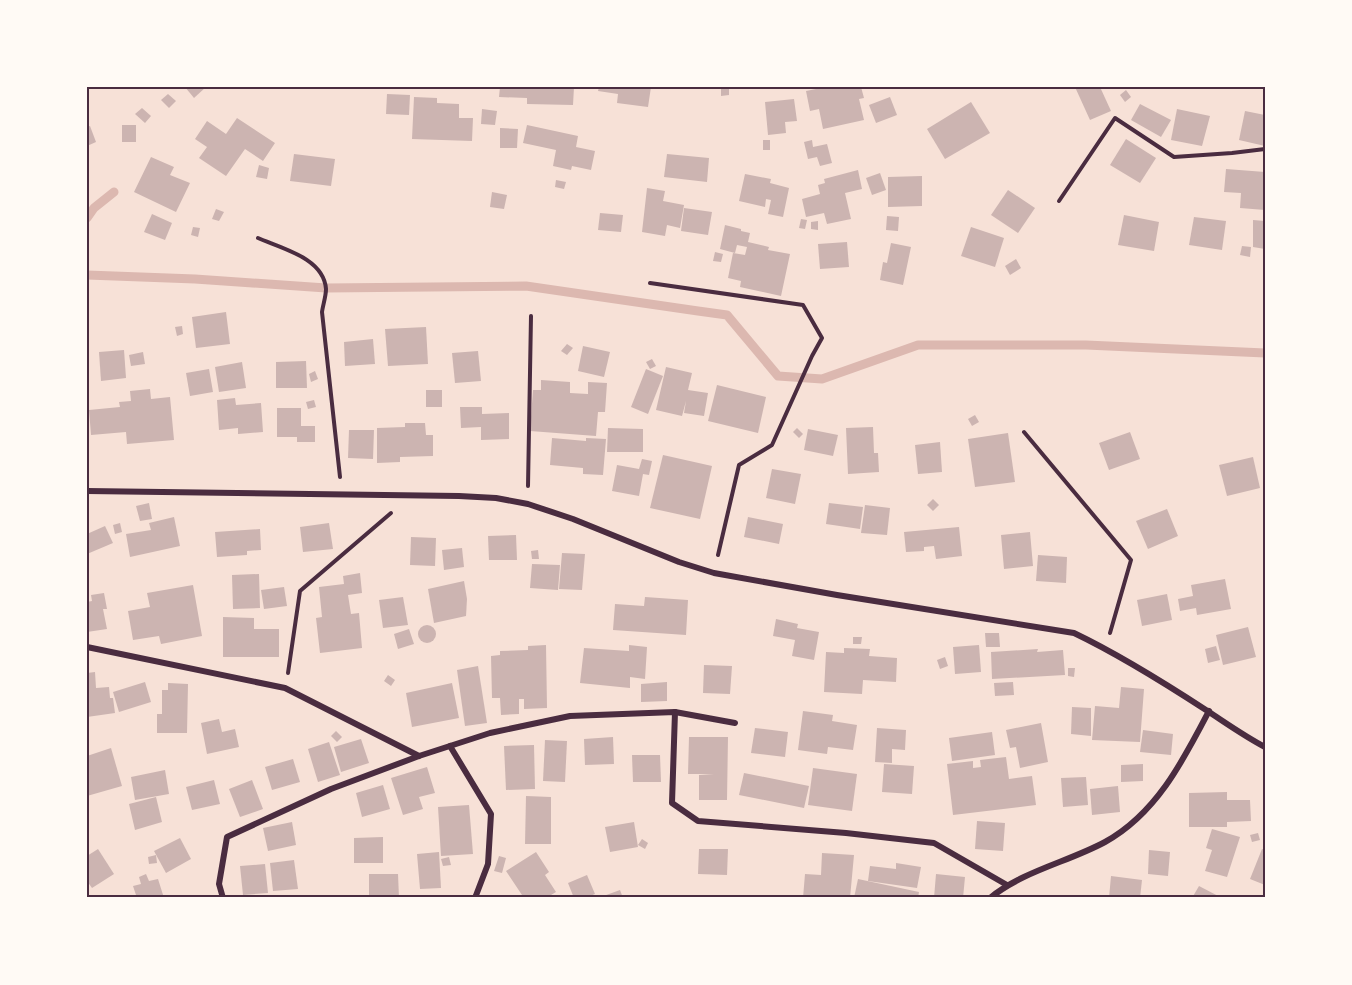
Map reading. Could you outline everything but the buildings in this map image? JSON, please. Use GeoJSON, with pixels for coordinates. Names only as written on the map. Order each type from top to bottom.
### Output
{"type":"FeatureCollection","features":[{"type":"Feature","properties":{"kind":"street"},"geometry":{"type":"LineString","coordinates":[[87,491],[342,496],[412,494],[496,498],[528,504],[573,519],[679,562],[714,573],[1074,633],[1106,648],[1209,711],[1242,735],[1265,747]]}},
{"type":"Feature","properties":{"kind":"street"},"geometry":{"type":"LineString","coordinates":[[87,647],[285,688],[419,756]]}},
{"type":"Feature","properties":{"kind":"street"},"geometry":{"type":"LineString","coordinates":[[990,898],[1007,885],[1105,842],[1141,815],[1174,774],[1209,711]]}},
{"type":"Feature","properties":{"kind":"street"},"geometry":{"type":"LineString","coordinates":[[675,712],[672,803],[698,821],[934,843],[1007,885]]}},
{"type":"Feature","properties":{"kind":"street"},"geometry":{"type":"LineString","coordinates":[[223,898],[219,884],[227,837],[331,789],[419,756],[490,733],[570,716],[675,712],[735,723]]}},
{"type":"Feature","properties":{"kind":"street"},"geometry":{"type":"LineString","coordinates":[[450,746],[491,814],[488,864],[475,898]]}},
{"type":"Feature","properties":{"kind":"path"},"geometry":{"type":"LineString","coordinates":[[1059,201],[1115,118],[1174,157],[1265,149]]}},
{"type":"Feature","properties":{"kind":"path"},"geometry":{"type":"LineString","coordinates":[[258,238],[311,261],[321,275],[326,288],[322,312],[342,496]]}},
{"type":"Feature","properties":{"kind":"path"},"geometry":{"type":"LineString","coordinates":[[650,283],[803,305],[822,338],[772,445],[739,465],[714,573]]}},
{"type":"Feature","properties":{"kind":"path"},"geometry":{"type":"LineString","coordinates":[[528,504],[531,316]]}},
{"type":"Feature","properties":{"kind":"path"},"geometry":{"type":"LineString","coordinates":[[1024,432],[1131,560],[1106,648]]}},
{"type":"Feature","properties":{"kind":"path"},"geometry":{"type":"LineString","coordinates":[[285,688],[300,591],[412,494]]}},
{"type":"Feature","properties":{"kind":"waterway"},"geometry":{"type":"LineString","coordinates":[[87,218],[94,208],[114,192]]}},
{"type":"Feature","properties":{"kind":"waterway"},"geometry":{"type":"LineString","coordinates":[[87,275],[195,279],[326,288],[526,286],[727,315],[778,376],[822,379],[918,345],[1086,345],[1265,353]]}}]}
